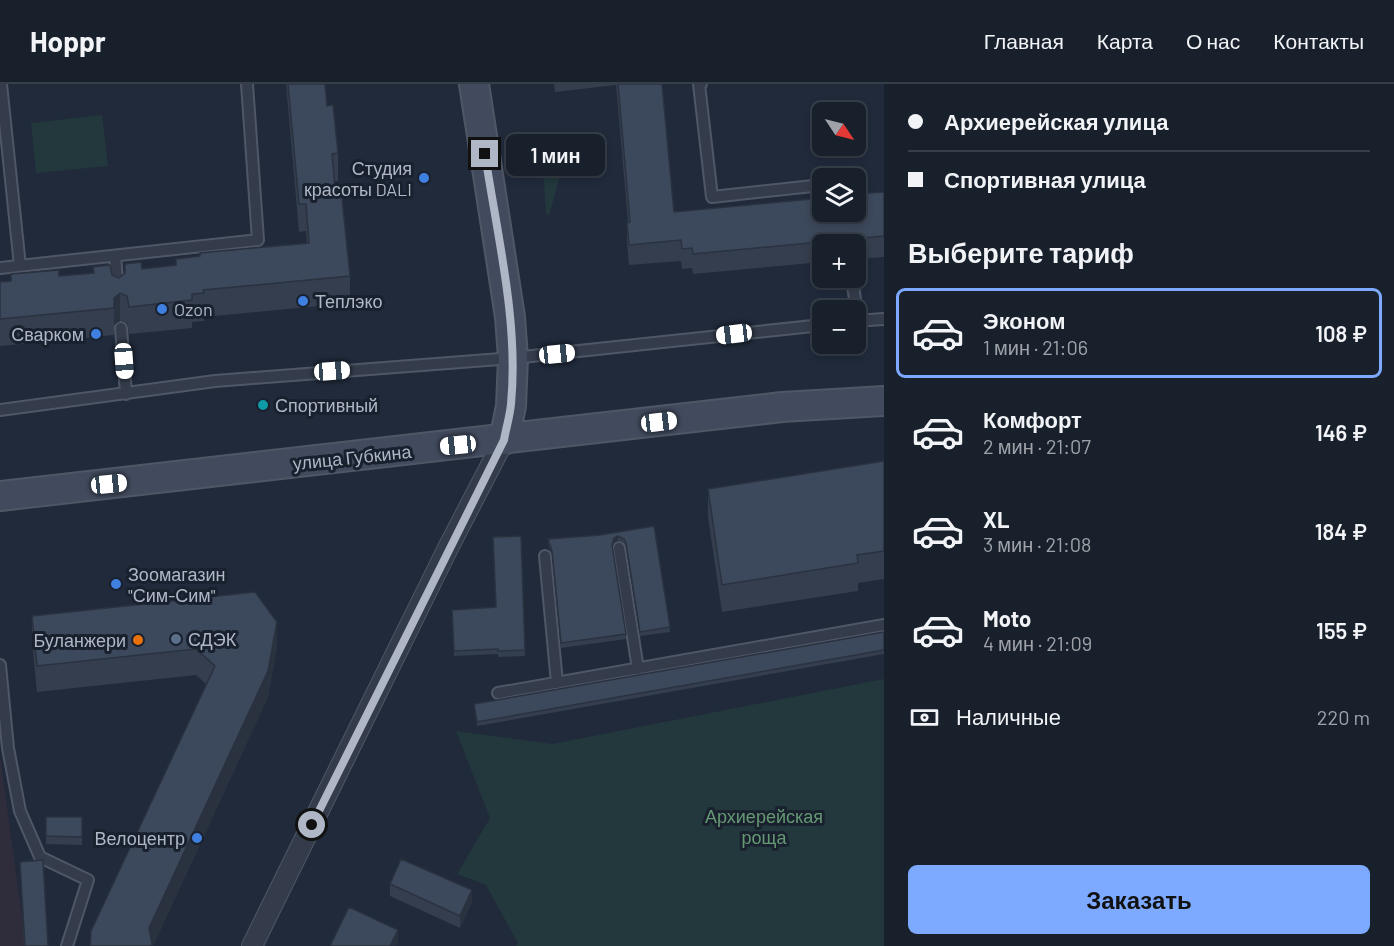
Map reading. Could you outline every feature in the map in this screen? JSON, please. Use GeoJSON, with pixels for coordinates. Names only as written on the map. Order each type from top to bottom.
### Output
{"type":"FeatureCollection","features":[{"type":"Feature","properties":{"kind":"main road"},"geometry":{"type":"LineString","coordinates":[[474,84],[510,317],[513,358],[511,406],[504,440]]}},
{"type":"Feature","properties":{"kind":"main road","name":"улица Губкина"},"geometry":{"type":"LineString","coordinates":[[0,496],[782,407],[884,400]]}},
{"type":"Feature","properties":{"kind":"street"},"geometry":{"type":"LineString","coordinates":[[252,946],[504,440]]}},
{"type":"Feature","properties":{"kind":"lane"},"geometry":{"type":"LineString","coordinates":[[1,84],[20,266]]}},
{"type":"Feature","properties":{"kind":"lane"},"geometry":{"type":"LineString","coordinates":[[0,268],[258,240],[247,84]]}},
{"type":"Feature","properties":{"kind":"lane"},"geometry":{"type":"LineString","coordinates":[[701,84],[699,84],[712,197],[812,187]]}},
{"type":"Feature","properties":{"kind":"lane"},"geometry":{"type":"LineString","coordinates":[[114,256],[118,298]]}},
{"type":"Feature","properties":{"kind":"lane"},"geometry":{"type":"LineString","coordinates":[[866,320],[884,319]]}},
{"type":"Feature","properties":{"kind":"lane"},"geometry":{"type":"LineString","coordinates":[[0,410],[215,381],[513,358],[812,326]]}},
{"type":"Feature","properties":{"kind":"lane"},"geometry":{"type":"LineString","coordinates":[[121,328],[126,394]]}},
{"type":"Feature","properties":{"kind":"lane"},"geometry":{"type":"LineString","coordinates":[[619,548],[638,669]]}},
{"type":"Feature","properties":{"kind":"lane"},"geometry":{"type":"LineString","coordinates":[[545,555],[557,683]]}},
{"type":"Feature","properties":{"kind":"lane"},"geometry":{"type":"LineString","coordinates":[[498,693],[884,625]]}},
{"type":"Feature","properties":{"kind":"lane"},"geometry":{"type":"LineString","coordinates":[[0,665],[8,748],[20,811],[40,857],[88,880],[67,946]]}},
{"type":"Feature","properties":{"kind":"shaded area"},"geometry":{"type":"Polygon","coordinates":[[[0,756],[26,946],[0,946],[0,756]]]}},
{"type":"Feature","properties":{"kind":"green space"},"geometry":{"type":"Polygon","coordinates":[[[102,115],[108,166],[36,173],[31,123],[102,115]]]}},
{"type":"Feature","properties":{"kind":"green space"},"geometry":{"type":"Polygon","coordinates":[[[544,138],[560,175],[549,216],[546,213],[541,140],[544,138]]]}},
{"type":"Feature","properties":{"kind":"green space","name":"Архиерейская роща"},"geometry":{"type":"Polygon","coordinates":[[[884,679],[884,946],[516,946],[518,943],[486,885],[457,874],[490,818],[456,731],[552,744],[884,679]]]}},
{"type":"Feature","properties":{"kind":"building"},"geometry":{"type":"Polygon","coordinates":[[[288,84],[325,84],[327,106],[333,105],[338,153],[332,154],[335,188],[341,188],[350,276],[203,290],[204,293],[192,294],[192,300],[129,307],[127,296],[120,293],[114,298],[114,308],[0,319],[0,282],[11,281],[11,274],[59,270],[59,276],[94,273],[93,267],[110,265],[112,275],[119,278],[125,273],[125,264],[141,262],[142,269],[176,265],[176,259],[200,256],[200,253],[309,243],[306,204],[299,204],[288,84]]]}},
{"type":"Feature","properties":{"kind":"building"},"geometry":{"type":"Polygon","coordinates":[[[618,84],[662,84],[674,212],[812,199],[812,222],[866,222],[866,193],[884,192],[884,236],[866,238],[866,234],[812,234],[812,243],[693,254],[692,248],[682,249],[681,240],[629,245],[627,223],[630,222],[618,84]]]}},
{"type":"Feature","properties":{"kind":"building"},"geometry":{"type":"Polygon","coordinates":[[[884,461],[884,551],[857,555],[858,563],[722,585],[708,489],[884,461]]]}},
{"type":"Feature","properties":{"kind":"building"},"geometry":{"type":"Polygon","coordinates":[[[654,526],[670,627],[640,632],[626,543],[618,536],[614,538],[612,545],[626,634],[561,643],[552,551],[548,539],[600,535],[654,526]]]}},
{"type":"Feature","properties":{"kind":"building"},"geometry":{"type":"Polygon","coordinates":[[[521,536],[525,650],[454,651],[452,610],[496,607],[493,537],[521,536]]]}},
{"type":"Feature","properties":{"kind":"building"},"geometry":{"type":"Polygon","coordinates":[[[255,592],[277,622],[268,671],[149,928],[152,944],[151,946],[90,946],[91,931],[215,666],[196,649],[37,666],[32,616],[255,592]]]}},
{"type":"Feature","properties":{"kind":"building"},"geometry":{"type":"Polygon","coordinates":[[[884,632],[884,650],[477,722],[474,704],[884,632]]]}},
{"type":"Feature","properties":{"kind":"building"},"geometry":{"type":"Polygon","coordinates":[[[46,817],[82,817],[82,837],[46,836],[46,817]]]}},
{"type":"Feature","properties":{"kind":"building"},"geometry":{"type":"Polygon","coordinates":[[[401,859],[472,890],[460,916],[390,884],[401,859]]]}},
{"type":"Feature","properties":{"kind":"building"},"geometry":{"type":"Polygon","coordinates":[[[43,860],[48,946],[25,946],[20,862],[43,860]]]}},
{"type":"Feature","properties":{"kind":"building"},"geometry":{"type":"Polygon","coordinates":[[[349,907],[398,930],[390,946],[330,946],[349,907]]]}},
{"type":"Feature","properties":{"kind":"place","name":"Студия красоты DALI"},"geometry":{"type":"Point","coordinates":[424,178]}},
{"type":"Feature","properties":{"kind":"place","name":"Теплэко"},"geometry":{"type":"Point","coordinates":[303,301]}},
{"type":"Feature","properties":{"kind":"place","name":"Ozon"},"geometry":{"type":"Point","coordinates":[162,309]}},
{"type":"Feature","properties":{"kind":"place","name":"Сварком"},"geometry":{"type":"Point","coordinates":[96,334]}},
{"type":"Feature","properties":{"kind":"place","name":"Спортивный"},"geometry":{"type":"Point","coordinates":[263,405]}},
{"type":"Feature","properties":{"kind":"place","name":"Зоомагазин \"Сим-Сим\""},"geometry":{"type":"Point","coordinates":[116,584]}},
{"type":"Feature","properties":{"kind":"place","name":"СДЭК"},"geometry":{"type":"Point","coordinates":[176,639]}},
{"type":"Feature","properties":{"kind":"place","name":"Буланжери"},"geometry":{"type":"Point","coordinates":[138,640]}},
{"type":"Feature","properties":{"kind":"place","name":"Велоцентр"},"geometry":{"type":"Point","coordinates":[197,838]}},
{"type":"Feature","properties":{"kind":"route"},"geometry":{"type":"LineString","coordinates":[[312,825],[448,548],[504,440],[511,406],[513,358],[510,317],[485,154]]}}]}
